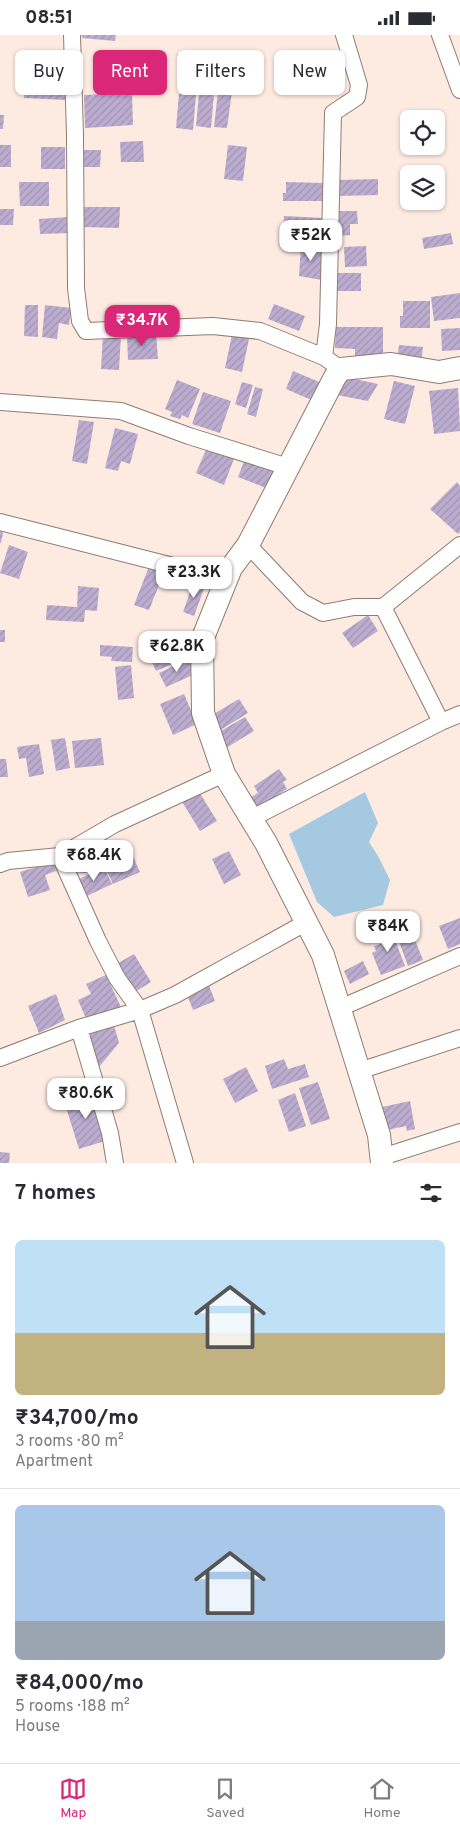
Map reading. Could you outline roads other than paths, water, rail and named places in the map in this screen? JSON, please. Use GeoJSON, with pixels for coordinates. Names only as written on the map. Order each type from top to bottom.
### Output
{"type":"FeatureCollection","features":[{"type":"Feature","properties":{"kind":"street"},"geometry":{"type":"LineString","coordinates":[[72,35],[76,288],[80,321],[86,331],[213,326],[260,331],[332,363],[391,364],[439,372],[460,368]]}},
{"type":"Feature","properties":{"kind":"street"},"geometry":{"type":"LineString","coordinates":[[344,35],[359,85],[357,97],[332,113],[328,324],[335,377],[248,545],[231,568],[202,640],[203,713],[224,774],[252,818],[323,955],[379,1135],[382,1160],[460,1132]]}},
{"type":"Feature","properties":{"kind":"street"},"geometry":{"type":"LineString","coordinates":[[440,35],[460,90]]}},
{"type":"Feature","properties":{"kind":"street"},"geometry":{"type":"LineString","coordinates":[[0,402],[121,411],[189,436],[288,467]]}},
{"type":"Feature","properties":{"kind":"street"},"geometry":{"type":"LineString","coordinates":[[0,521],[177,567],[231,568]]}},
{"type":"Feature","properties":{"kind":"street"},"geometry":{"type":"LineString","coordinates":[[248,545],[302,602],[323,613],[354,607],[383,607],[460,545]]}},
{"type":"Feature","properties":{"kind":"street"},"geometry":{"type":"LineString","coordinates":[[383,607],[442,722]]}},
{"type":"Feature","properties":{"kind":"street"},"geometry":{"type":"LineString","coordinates":[[252,818],[460,714]]}},
{"type":"Feature","properties":{"kind":"street"},"geometry":{"type":"LineString","coordinates":[[0,863],[60,856],[115,824],[224,774]]}},
{"type":"Feature","properties":{"kind":"street"},"geometry":{"type":"LineString","coordinates":[[60,856],[94,933],[117,978],[140,1010],[185,1163]]}},
{"type":"Feature","properties":{"kind":"street"},"geometry":{"type":"LineString","coordinates":[[0,1059],[79,1028],[140,1010],[175,995],[307,922]]}},
{"type":"Feature","properties":{"kind":"street"},"geometry":{"type":"LineString","coordinates":[[340,1009],[460,956]]}},
{"type":"Feature","properties":{"kind":"street"},"geometry":{"type":"LineString","coordinates":[[79,1028],[110,1133],[115,1163]]}},
{"type":"Feature","properties":{"kind":"street"},"geometry":{"type":"LineString","coordinates":[[359,1071],[460,1038]]}},
{"type":"Feature","properties":{"kind":"water"},"geometry":{"type":"Polygon","coordinates":[[[365,792],[378,823],[369,842],[390,880],[383,905],[334,917],[317,902],[289,834],[365,792]]]}}]}
